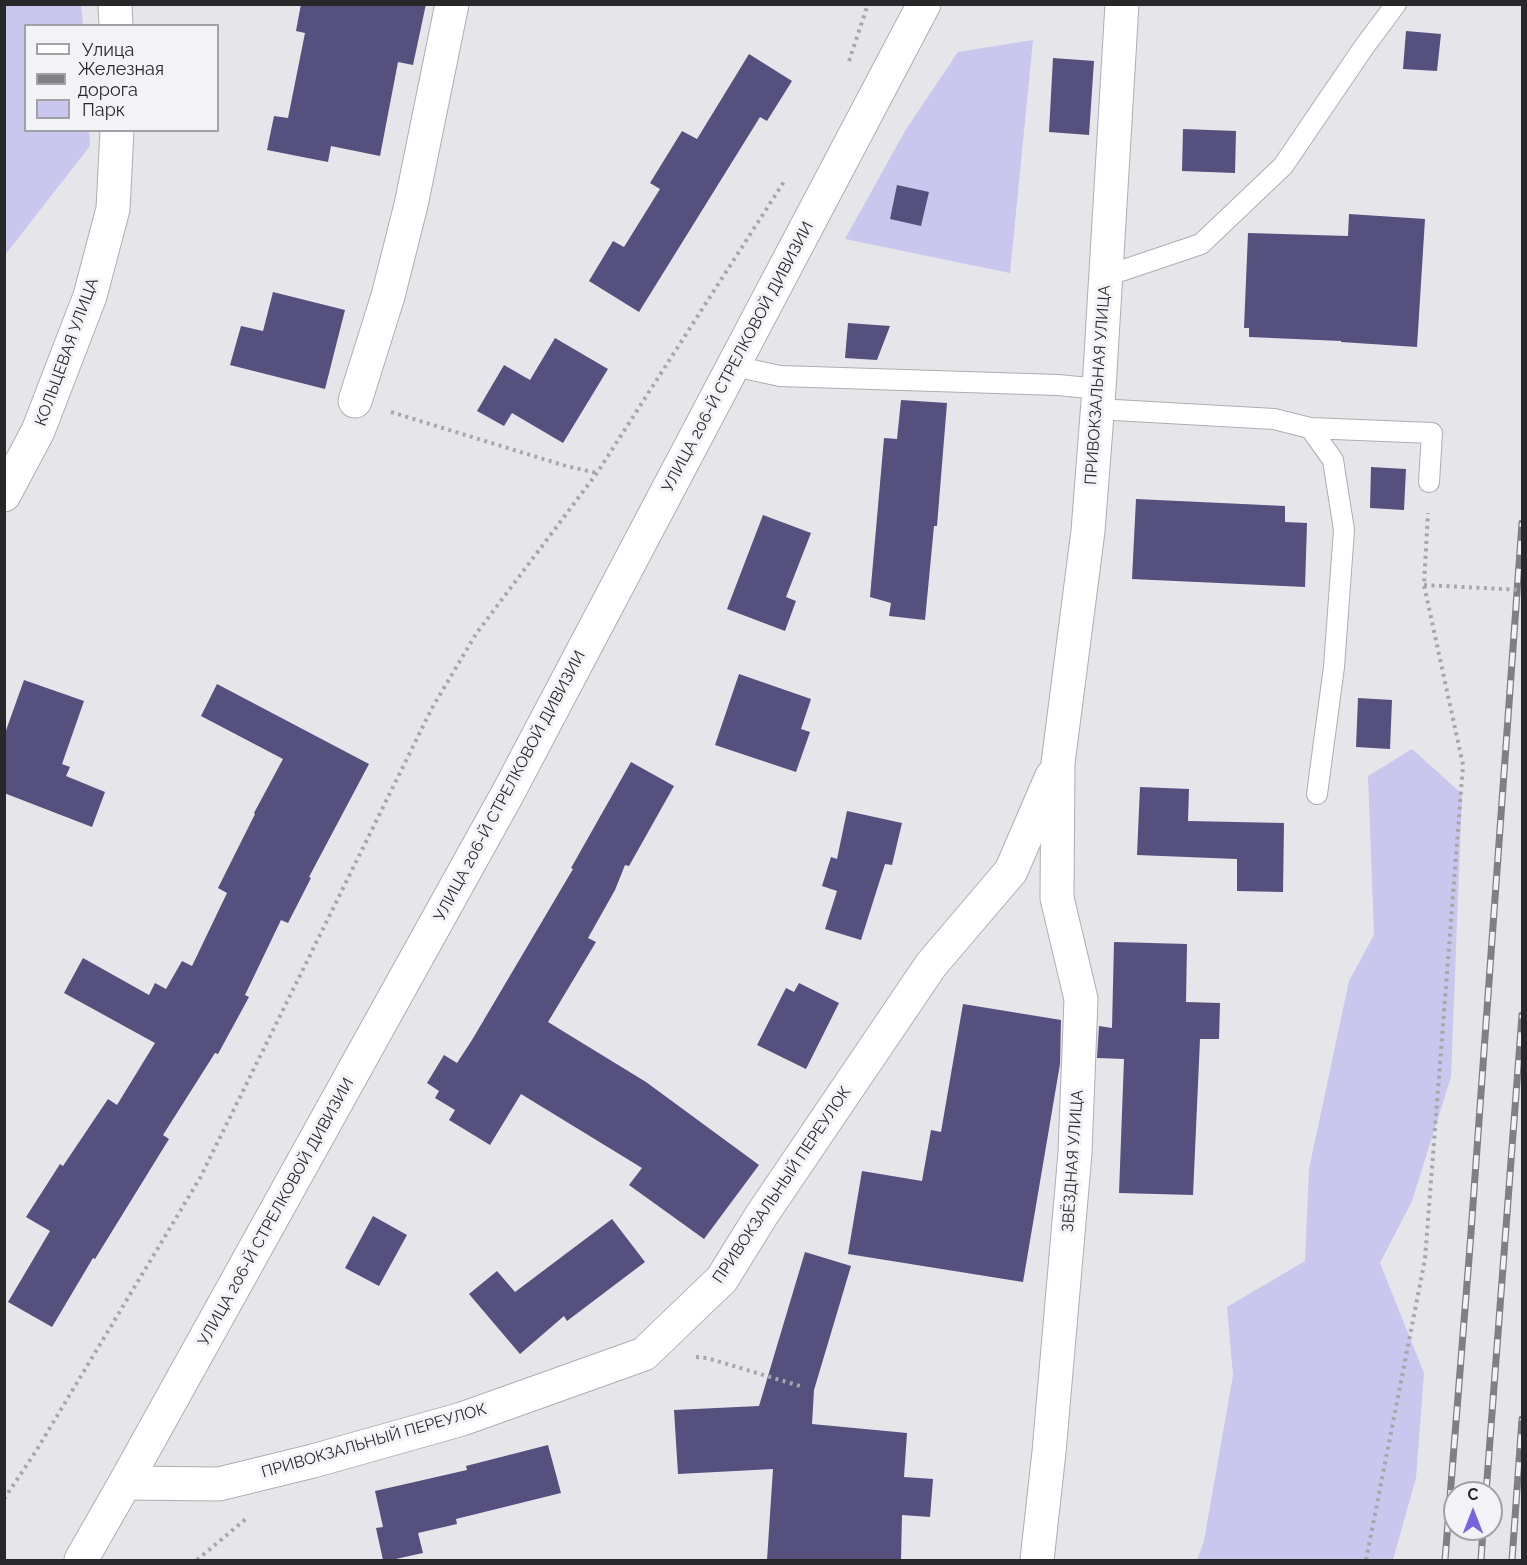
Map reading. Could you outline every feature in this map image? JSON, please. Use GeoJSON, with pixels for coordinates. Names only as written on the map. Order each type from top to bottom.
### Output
{"type":"FeatureCollection","features":[{"type":"Feature","properties":{"kind":"street"},"geometry":{"type":"LineString","coordinates":[[115,4],[116,24]]}},
{"type":"Feature","properties":{"kind":"street"},"geometry":{"type":"LineString","coordinates":[[355,401],[388,296],[411,205],[452,4]]}},
{"type":"Feature","properties":{"kind":"street","name":"УЛИЦА 206-Й СТРЕЛКОВОЙ ДИВИЗИИ"},"geometry":{"type":"LineString","coordinates":[[81,1560],[508,793],[924,4]]}},
{"type":"Feature","properties":{"kind":"street","name":"ПРИВОКЗАЛЬНАЯ УЛИЦА"},"geometry":{"type":"LineString","coordinates":[[1058,764],[1088,531],[1122,4]]}},
{"type":"Feature","properties":{"kind":"street","name":"КОЛЬЦЕВАЯ УЛИЦА"},"geometry":{"type":"LineString","coordinates":[[4,495],[38,431],[90,296],[113,209],[117,132]]}},
{"type":"Feature","properties":{"kind":"street","name":"ПРИВОКЗАЛЬНЫЙ ПЕРЕУЛОК"},"geometry":{"type":"LineString","coordinates":[[125,1483],[219,1484],[313,1461],[462,1419],[644,1354],[722,1279],[761,1216],[931,965],[1011,871],[1058,764]]}},
{"type":"Feature","properties":{"kind":"street","name":"ЗВЁЗДНАЯ УЛИЦА"},"geometry":{"type":"LineString","coordinates":[[1037,1560],[1049,1452],[1075,1153],[1081,999],[1057,898],[1058,764]]}},
{"type":"Feature","properties":{"kind":"lane"},"geometry":{"type":"LineString","coordinates":[[1106,276],[1200,244],[1283,166],[1396,4]]}},
{"type":"Feature","properties":{"kind":"lane"},"geometry":{"type":"LineString","coordinates":[[734,366],[780,376],[1058,385],[1098,399],[1274,419],[1310,428],[1432,433],[1429,482]]}},
{"type":"Feature","properties":{"kind":"lane"},"geometry":{"type":"LineString","coordinates":[[1310,428],[1333,460],[1344,530],[1334,667],[1317,794]]}},
{"type":"Feature","properties":{"kind":"path"},"geometry":{"type":"LineString","coordinates":[[845,71],[868,4]]}},
{"type":"Feature","properties":{"kind":"path"},"geometry":{"type":"LineString","coordinates":[[4,1498],[36,1451],[200,1178],[432,708],[476,634],[597,473],[789,174]]}},
{"type":"Feature","properties":{"kind":"path"},"geometry":{"type":"LineString","coordinates":[[355,401],[566,466],[597,473]]}},
{"type":"Feature","properties":{"kind":"path"},"geometry":{"type":"LineString","coordinates":[[1366,1560],[1425,1259],[1463,765],[1424,585],[1429,482]]}},
{"type":"Feature","properties":{"kind":"path"},"geometry":{"type":"LineString","coordinates":[[1424,585],[1522,590]]}},
{"type":"Feature","properties":{"kind":"path"},"geometry":{"type":"LineString","coordinates":[[644,1354],[707,1358],[800,1386]]}},
{"type":"Feature","properties":{"kind":"green space"},"geometry":{"type":"Polygon","coordinates":[[[4,5],[81,5],[83,24],[24,24],[24,132],[89,132],[90,146],[5,255],[4,5]]]}},
{"type":"Feature","properties":{"kind":"green space"},"geometry":{"type":"Polygon","coordinates":[[[1033,40],[1010,273],[845,239],[905,131],[958,52],[1033,40]]]}},
{"type":"Feature","properties":{"kind":"green space"},"geometry":{"type":"Polygon","coordinates":[[[1412,749],[1462,794],[1451,1077],[1412,1201],[1380,1263],[1424,1373],[1416,1478],[1393,1560],[1197,1560],[1204,1541],[1233,1375],[1227,1307],[1305,1261],[1309,1169],[1349,981],[1374,935],[1368,776],[1412,749]]]}},
{"type":"Feature","properties":{"kind":"building"},"geometry":{"type":"Polygon","coordinates":[[[301,4],[426,4],[413,65],[398,62],[380,156],[331,146],[328,162],[267,150],[274,116],[288,118],[305,33],[296,31],[301,4]]]}},
{"type":"Feature","properties":{"kind":"building"},"geometry":{"type":"Polygon","coordinates":[[[1406,31],[1441,34],[1437,71],[1403,69],[1406,31]]]}},
{"type":"Feature","properties":{"kind":"building"},"geometry":{"type":"Polygon","coordinates":[[[749,54],[792,81],[767,121],[760,117],[639,312],[589,281],[613,241],[624,247],[660,189],[650,183],[682,131],[697,139],[749,54]]]}},
{"type":"Feature","properties":{"kind":"building"},"geometry":{"type":"Polygon","coordinates":[[[1053,58],[1094,61],[1089,135],[1049,132],[1053,58]]]}},
{"type":"Feature","properties":{"kind":"building"},"geometry":{"type":"Polygon","coordinates":[[[1183,129],[1236,131],[1235,173],[1182,171],[1183,129]]]}},
{"type":"Feature","properties":{"kind":"building"},"geometry":{"type":"Polygon","coordinates":[[[897,185],[929,192],[921,226],[890,219],[897,185]]]}},
{"type":"Feature","properties":{"kind":"building"},"geometry":{"type":"Polygon","coordinates":[[[1349,214],[1425,219],[1417,347],[1249,337],[1249,328],[1244,328],[1248,233],[1348,236],[1349,214]]]}},
{"type":"Feature","properties":{"kind":"building"},"geometry":{"type":"Polygon","coordinates":[[[273,292],[345,310],[325,389],[230,365],[241,326],[263,331],[273,292]]]}},
{"type":"Feature","properties":{"kind":"building"},"geometry":{"type":"Polygon","coordinates":[[[848,323],[890,326],[877,360],[845,358],[848,323]]]}},
{"type":"Feature","properties":{"kind":"building"},"geometry":{"type":"Polygon","coordinates":[[[555,338],[608,369],[563,443],[512,413],[504,426],[477,411],[504,365],[530,380],[555,338]]]}},
{"type":"Feature","properties":{"kind":"building"},"geometry":{"type":"Polygon","coordinates":[[[901,400],[947,403],[937,526],[934,526],[925,620],[889,616],[891,603],[870,597],[884,438],[897,439],[901,400]]]}},
{"type":"Feature","properties":{"kind":"building"},"geometry":{"type":"Polygon","coordinates":[[[1371,467],[1406,469],[1404,510],[1370,508],[1371,467]]]}},
{"type":"Feature","properties":{"kind":"building"},"geometry":{"type":"Polygon","coordinates":[[[1136,499],[1285,506],[1285,522],[1307,523],[1305,587],[1132,579],[1136,499]]]}},
{"type":"Feature","properties":{"kind":"building"},"geometry":{"type":"Polygon","coordinates":[[[763,515],[811,533],[786,597],[796,601],[785,631],[727,609],[763,515]]]}},
{"type":"Feature","properties":{"kind":"building"},"geometry":{"type":"Polygon","coordinates":[[[739,674],[811,699],[801,729],[810,732],[796,772],[715,745],[739,674]]]}},
{"type":"Feature","properties":{"kind":"building"},"geometry":{"type":"Polygon","coordinates":[[[24,680],[84,701],[62,764],[70,767],[66,776],[105,792],[92,827],[4,793],[4,736],[24,680]]]}},
{"type":"Feature","properties":{"kind":"building"},"geometry":{"type":"Polygon","coordinates":[[[217,684],[369,764],[309,877],[311,878],[288,923],[281,920],[245,995],[249,997],[218,1054],[215,1053],[163,1135],[169,1139],[52,1327],[8,1302],[50,1231],[26,1217],[60,1164],[63,1166],[108,1099],[117,1105],[155,1043],[64,993],[83,958],[149,995],[155,983],[166,989],[182,961],[192,966],[227,893],[218,888],[283,759],[201,716],[217,684]]]}},
{"type":"Feature","properties":{"kind":"building"},"geometry":{"type":"Polygon","coordinates":[[[1358,698],[1392,700],[1390,749],[1356,747],[1358,698]]]}},
{"type":"Feature","properties":{"kind":"building"},"geometry":{"type":"Polygon","coordinates":[[[631,762],[674,786],[629,866],[625,865],[615,890],[588,938],[596,942],[548,1022],[646,1082],[759,1165],[704,1239],[629,1185],[642,1168],[521,1094],[490,1145],[449,1120],[455,1110],[435,1098],[439,1091],[427,1083],[444,1055],[457,1063],[472,1040],[573,869],[571,868],[631,762]]]}},
{"type":"Feature","properties":{"kind":"building"},"geometry":{"type":"Polygon","coordinates":[[[1140,787],[1189,789],[1188,821],[1284,823],[1283,892],[1237,891],[1237,859],[1137,855],[1140,787]]]}},
{"type":"Feature","properties":{"kind":"building"},"geometry":{"type":"Polygon","coordinates":[[[847,811],[902,823],[892,865],[885,864],[861,940],[825,929],[837,891],[822,886],[831,857],[837,859],[847,811]]]}},
{"type":"Feature","properties":{"kind":"building"},"geometry":{"type":"Polygon","coordinates":[[[1114,942],[1187,944],[1186,1002],[1220,1003],[1219,1039],[1200,1039],[1193,1195],[1119,1193],[1124,1059],[1097,1058],[1099,1026],[1112,1028],[1114,942]]]}},
{"type":"Feature","properties":{"kind":"building"},"geometry":{"type":"Polygon","coordinates":[[[799,983],[839,1003],[806,1069],[757,1045],[786,988],[794,992],[799,983]]]}},
{"type":"Feature","properties":{"kind":"building"},"geometry":{"type":"Polygon","coordinates":[[[963,1004],[1061,1020],[1060,1064],[1023,1282],[848,1254],[862,1171],[922,1181],[931,1130],[941,1132],[963,1004]]]}},
{"type":"Feature","properties":{"kind":"building"},"geometry":{"type":"Polygon","coordinates":[[[373,1216],[407,1235],[379,1286],[345,1268],[373,1216]]]}},
{"type":"Feature","properties":{"kind":"building"},"geometry":{"type":"Polygon","coordinates":[[[612,1219],[645,1262],[567,1321],[564,1316],[520,1354],[469,1294],[497,1271],[515,1292],[612,1219]]]}},
{"type":"Feature","properties":{"kind":"building"},"geometry":{"type":"Polygon","coordinates":[[[805,1252],[851,1266],[814,1390],[812,1424],[907,1433],[904,1477],[933,1479],[930,1517],[902,1515],[901,1560],[767,1560],[773,1469],[678,1474],[674,1410],[759,1406],[805,1252]]]}},
{"type":"Feature","properties":{"kind":"building"},"geometry":{"type":"Polygon","coordinates":[[[548,1445],[561,1493],[456,1519],[457,1524],[418,1533],[423,1553],[383,1560],[376,1528],[383,1527],[375,1491],[467,1470],[466,1466],[548,1445]]]}},
{"type":"Feature","properties":{"kind":"railway"},"geometry":{"type":"LineString","coordinates":[[1445,1560],[1522,523]]}},
{"type":"Feature","properties":{"kind":"railway"},"geometry":{"type":"LineString","coordinates":[[1487,1481],[1522,1015]]}},
{"type":"Feature","properties":{"kind":"railway"},"geometry":{"type":"LineString","coordinates":[[1512,1560],[1522,1419]]}},
{"type":"Feature","properties":{"kind":"railway"},"geometry":{"type":"LineString","coordinates":[[1481,1560],[1482,1541]]}}]}
